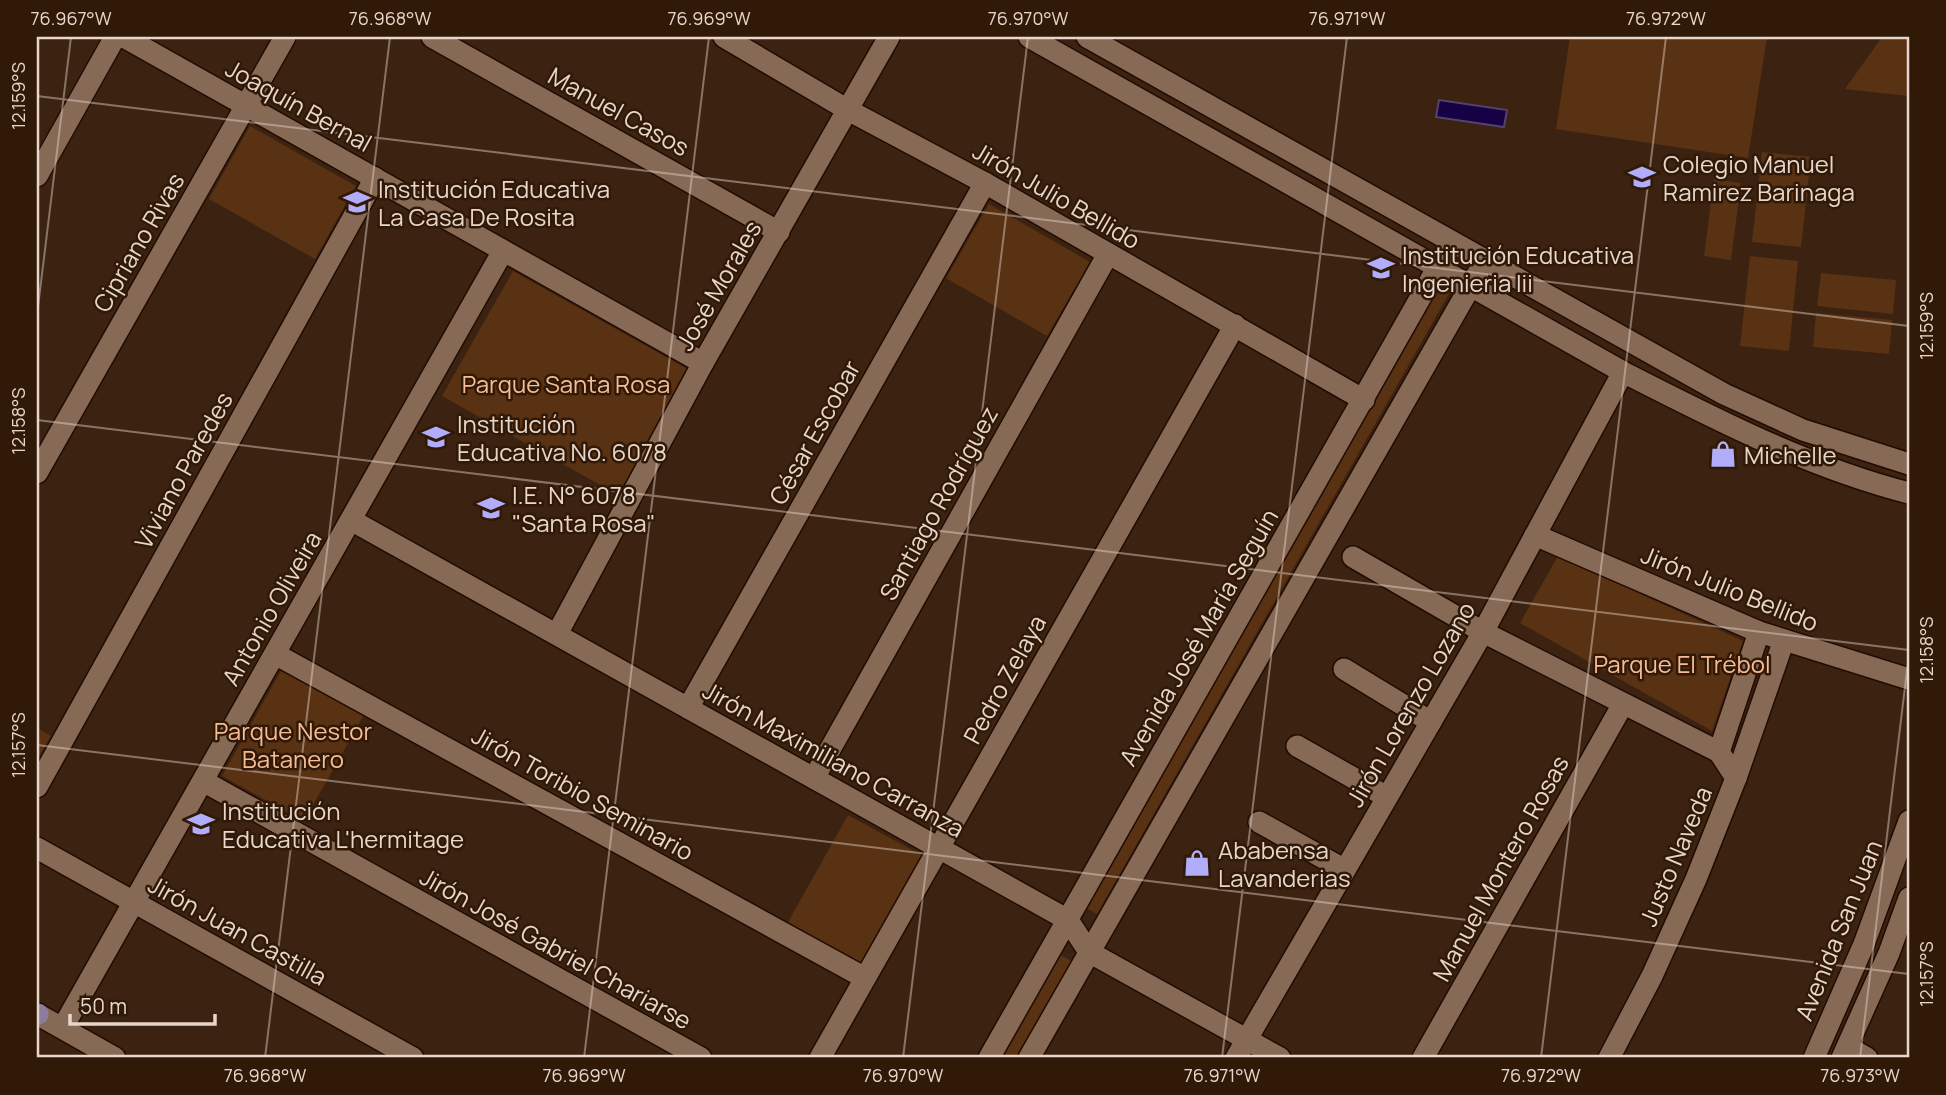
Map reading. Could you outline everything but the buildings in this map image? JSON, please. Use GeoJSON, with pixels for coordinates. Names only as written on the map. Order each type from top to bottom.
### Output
{"type":"FeatureCollection","features":[{"type":"Feature","properties":{"kind":"street"},"geometry":{"type":"LineString","coordinates":[[37,176],[115,37]]}},
{"type":"Feature","properties":{"kind":"street","name":"Joaquín Bernal"},"geometry":{"type":"LineString","coordinates":[[124,37],[703,363]]}},
{"type":"Feature","properties":{"kind":"street","name":"Cipriano Rivas"},"geometry":{"type":"LineString","coordinates":[[37,473],[285,37]]}},
{"type":"Feature","properties":{"kind":"street","name":"Manuel Casos"},"geometry":{"type":"LineString","coordinates":[[432,37],[779,232]]}},
{"type":"Feature","properties":{"kind":"street","name":"Jirón Julio Bellido"},"geometry":{"type":"LineString","coordinates":[[724,37],[848,110],[985,183],[1364,400]]}},
{"type":"Feature","properties":{"kind":"street","name":"José Morales"},"geometry":{"type":"LineString","coordinates":[[557,634],[703,363],[889,37]]}},
{"type":"Feature","properties":{"kind":"street"},"geometry":{"type":"LineString","coordinates":[[1029,37],[1623,372],[1793,454],[1909,493]]}},
{"type":"Feature","properties":{"kind":"street"},"geometry":{"type":"LineString","coordinates":[[1087,37],[1724,394],[1803,430],[1909,464]]}},
{"type":"Feature","properties":{"kind":"street","name":"Viviano Paredes"},"geometry":{"type":"LineString","coordinates":[[37,787],[375,178]]}},
{"type":"Feature","properties":{"kind":"street","name":"César Escobar"},"geometry":{"type":"LineString","coordinates":[[688,708],[985,183]]}},
{"type":"Feature","properties":{"kind":"street","name":"Avenida José María Seguín"},"geometry":{"type":"LineString","coordinates":[[989,1058],[1452,242]]}},
{"type":"Feature","properties":{"kind":"street","name":"Antonio Oliveira"},"geometry":{"type":"LineString","coordinates":[[63,1027],[503,251]]}},
{"type":"Feature","properties":{"kind":"street","name":"Santiago Rodríguez"},"geometry":{"type":"LineString","coordinates":[[814,778],[1108,254]]}},
{"type":"Feature","properties":{"kind":"street"},"geometry":{"type":"LineString","coordinates":[[1029,1058],[1485,260]]}},
{"type":"Feature","properties":{"kind":"street","name":"Pedro Zelaya"},"geometry":{"type":"LineString","coordinates":[[820,1058],[1235,325]]}},
{"type":"Feature","properties":{"kind":"street","name":"Jirón Lorenzo Lozano"},"geometry":{"type":"LineString","coordinates":[[1241,1049],[1483,632],[1623,372]]}},
{"type":"Feature","properties":{"kind":"street","name":"Jirón Maximiliano Carranza"},"geometry":{"type":"LineString","coordinates":[[351,520],[1068,920],[1088,952],[1241,1049],[1280,1058]]}},
{"type":"Feature","properties":{"kind":"street","name":"Jirón Julio Bellido"},"geometry":{"type":"LineString","coordinates":[[1535,535],[1759,632],[1909,679]]}},
{"type":"Feature","properties":{"kind":"street"},"geometry":{"type":"LineString","coordinates":[[1353,557],[1483,632],[1718,752],[1759,632]]}},
{"type":"Feature","properties":{"kind":"street"},"geometry":{"type":"LineString","coordinates":[[1737,778],[1784,640]]}},
{"type":"Feature","properties":{"kind":"street","name":"Jirón Toribio Seminario"},"geometry":{"type":"LineString","coordinates":[[275,654],[865,978]]}},
{"type":"Feature","properties":{"kind":"street"},"geometry":{"type":"LineString","coordinates":[[1344,669],[1431,722]]}},
{"type":"Feature","properties":{"kind":"street","name":"Manuel Montero Rosas"},"geometry":{"type":"LineString","coordinates":[[1423,1058],[1623,704]]}},
{"type":"Feature","properties":{"kind":"street"},"geometry":{"type":"LineString","coordinates":[[1297,746],[1387,797]]}},
{"type":"Feature","properties":{"kind":"street","name":"Justo Naveda"},"geometry":{"type":"LineString","coordinates":[[1609,1058],[1653,976],[1737,778],[1718,752]]}},
{"type":"Feature","properties":{"kind":"street","name":"Jirón José Gabriel Chariarse"},"geometry":{"type":"LineString","coordinates":[[203,780],[701,1058]]}},
{"type":"Feature","properties":{"kind":"street","name":"Avenida San Juan"},"geometry":{"type":"LineString","coordinates":[[1814,1058],[1864,944],[1909,821]]}},
{"type":"Feature","properties":{"kind":"street"},"geometry":{"type":"LineString","coordinates":[[1259,822],[1345,870]]}},
{"type":"Feature","properties":{"kind":"street","name":"Jirón Juan Castilla"},"geometry":{"type":"LineString","coordinates":[[37,848],[413,1058]]}},
{"type":"Feature","properties":{"kind":"street"},"geometry":{"type":"LineString","coordinates":[[1867,1058],[1845,1053],[1889,953],[1909,898]]}},
{"type":"Feature","properties":{"kind":"street"},"geometry":{"type":"LineString","coordinates":[[37,1014],[115,1058]]}},
{"type":"Feature","properties":{"kind":"green space"},"geometry":{"type":"Polygon","coordinates":[[[1570,37],[1767,37],[1748,158],[1556,129],[1570,37]]]}},
{"type":"Feature","properties":{"kind":"green space"},"geometry":{"type":"Polygon","coordinates":[[[1882,37],[1909,37],[1909,96],[1845,89],[1882,37]]]}},
{"type":"Feature","properties":{"kind":"green space"},"geometry":{"type":"Polygon","coordinates":[[[250,126],[356,186],[315,259],[209,199],[250,126]]]}},
{"type":"Feature","properties":{"kind":"green space"},"geometry":{"type":"Polygon","coordinates":[[[1762,152],[1811,157],[1801,247],[1752,242],[1762,152]]]}},
{"type":"Feature","properties":{"kind":"green space"},"geometry":{"type":"Polygon","coordinates":[[[1714,179],[1741,183],[1731,260],[1704,256],[1714,179]]]}},
{"type":"Feature","properties":{"kind":"green space"},"geometry":{"type":"Polygon","coordinates":[[[989,204],[1090,262],[1047,336],[946,278],[989,204]]]}},
{"type":"Feature","properties":{"kind":"green space"},"geometry":{"type":"Polygon","coordinates":[[[1750,256],[1798,261],[1789,351],[1740,346],[1750,256]]]}},
{"type":"Feature","properties":{"kind":"green space","name":"Parque Santa Rosa"},"geometry":{"type":"Polygon","coordinates":[[[513,271],[689,370],[618,495],[442,396],[513,271]]]}},
{"type":"Feature","properties":{"kind":"green space"},"geometry":{"type":"Polygon","coordinates":[[[1821,273],[1896,280],[1893,314],[1817,306],[1821,273]]]}},
{"type":"Feature","properties":{"kind":"green space"},"geometry":{"type":"Polygon","coordinates":[[[1439,285],[1450,292],[1097,914],[1083,906],[1439,285]]]}},
{"type":"Feature","properties":{"kind":"green space"},"geometry":{"type":"Polygon","coordinates":[[[1816,313],[1892,320],[1889,354],[1813,347],[1816,313]]]}},
{"type":"Feature","properties":{"kind":"green space","name":"Parque El Trébol"},"geometry":{"type":"Polygon","coordinates":[[[1558,556],[1743,641],[1712,731],[1520,623],[1558,556]]]}},
{"type":"Feature","properties":{"kind":"green space","name":"Parque Nestor Batanero"},"geometry":{"type":"Polygon","coordinates":[[[283,667],[365,713],[304,821],[222,776],[283,667]]]}},
{"type":"Feature","properties":{"kind":"green space"},"geometry":{"type":"Polygon","coordinates":[[[37,728],[51,736],[37,760],[37,728]]]}},
{"type":"Feature","properties":{"kind":"green space"},"geometry":{"type":"Polygon","coordinates":[[[848,815],[923,856],[862,965],[787,924],[848,815]]]}},
{"type":"Feature","properties":{"kind":"green space"},"geometry":{"type":"Polygon","coordinates":[[[1061,955],[1073,962],[1018,1058],[1002,1058],[1061,955]]]}},
{"type":"Feature","properties":{"kind":"shaded area"},"geometry":{"type":"Polygon","coordinates":[[[1439,100],[1507,110],[1504,127],[1436,117],[1439,100]]]}},
{"type":"Feature","properties":{"kind":"place","name":"Colegio Manuel Ramirez Barinaga"},"geometry":{"type":"Point","coordinates":[1642,177]}},
{"type":"Feature","properties":{"kind":"place","name":"Institución Educativa La Casa De Rosita"},"geometry":{"type":"Point","coordinates":[357,202]}},
{"type":"Feature","properties":{"kind":"place","name":"Institución Educativa Ingenieria Iii"},"geometry":{"type":"Point","coordinates":[1381,268]}},
{"type":"Feature","properties":{"kind":"place","name":"Institución Educativa No. 6078"},"geometry":{"type":"Point","coordinates":[436,437]}},
{"type":"Feature","properties":{"kind":"place","name":"Michelle"},"geometry":{"type":"Point","coordinates":[1723,454]}},
{"type":"Feature","properties":{"kind":"place","name":"I.E. N° 6078 \"Santa Rosa\""},"geometry":{"type":"Point","coordinates":[491,508]}},
{"type":"Feature","properties":{"kind":"place","name":"Institución Educativa L'hermitage"},"geometry":{"type":"Point","coordinates":[201,824]}},
{"type":"Feature","properties":{"kind":"place","name":"Ababensa Lavanderias"},"geometry":{"type":"Point","coordinates":[1197,863]}}]}
